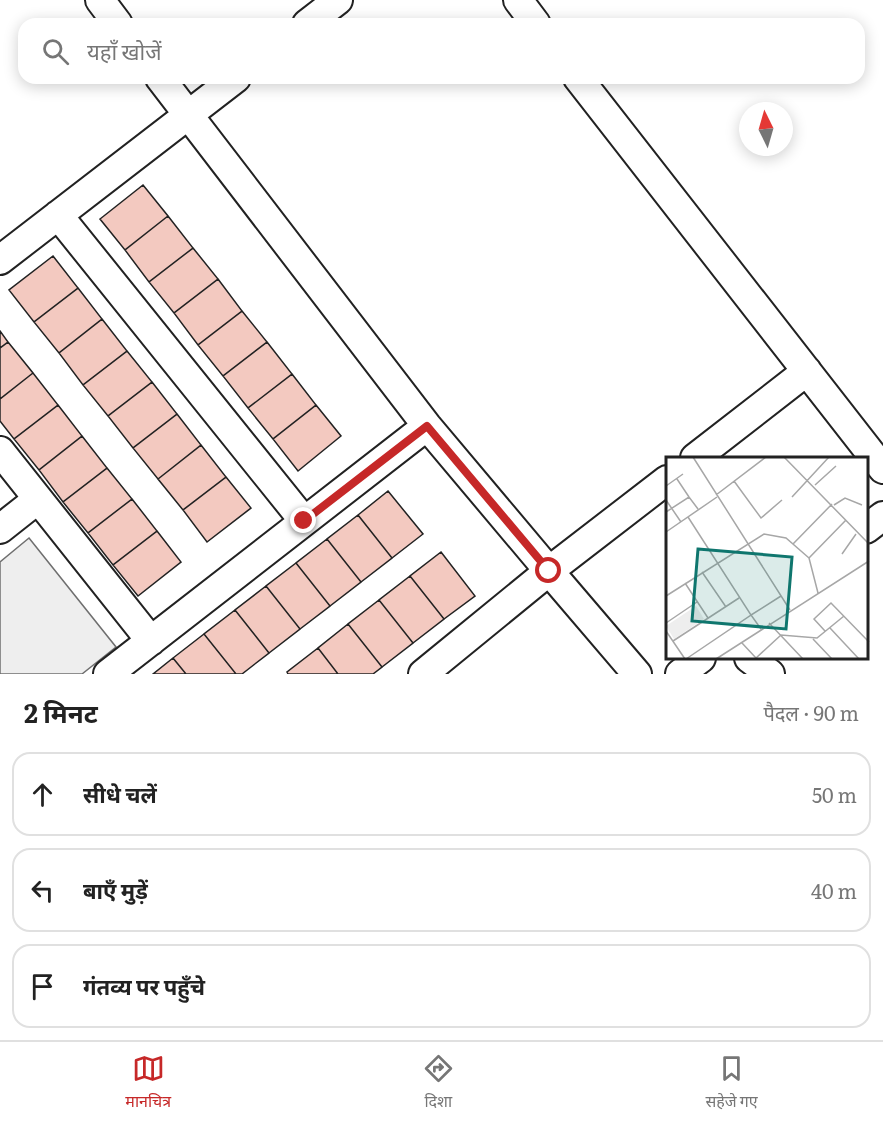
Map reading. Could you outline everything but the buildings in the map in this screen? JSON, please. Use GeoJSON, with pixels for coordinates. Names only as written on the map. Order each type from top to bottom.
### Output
{"type":"FeatureCollection","features":[{"type":"Feature","properties":{"kind":"street"},"geometry":{"type":"LineString","coordinates":[[100,0],[114,18]]}},
{"type":"Feature","properties":{"kind":"street"},"geometry":{"type":"LineString","coordinates":[[315,18],[338,0]]}},
{"type":"Feature","properties":{"kind":"street"},"geometry":{"type":"LineString","coordinates":[[518,0],[532,18]]}},
{"type":"Feature","properties":{"kind":"street"},"geometry":{"type":"LineString","coordinates":[[165,84],[427,426],[638,674]]}},
{"type":"Feature","properties":{"kind":"street"},"geometry":{"type":"LineString","coordinates":[[0,260],[228,84]]}},
{"type":"Feature","properties":{"kind":"street"},"geometry":{"type":"LineString","coordinates":[[583,84],[883,469]]}},
{"type":"Feature","properties":{"kind":"street"},"geometry":{"type":"LineString","coordinates":[[58,215],[304,521]]}},
{"type":"Feature","properties":{"kind":"street"},"geometry":{"type":"LineString","coordinates":[[696,457],[807,371]]}},
{"type":"Feature","properties":{"kind":"street"},"geometry":{"type":"LineString","coordinates":[[108,674],[427,426]]}},
{"type":"Feature","properties":{"kind":"street"},"geometry":{"type":"LineString","coordinates":[[0,451],[151,641]]}},
{"type":"Feature","properties":{"kind":"street"},"geometry":{"type":"LineString","coordinates":[[423,674],[549,571],[666,481]]}},
{"type":"Feature","properties":{"kind":"street"},"geometry":{"type":"LineString","coordinates":[[0,529],[38,499]]}},
{"type":"Feature","properties":{"kind":"street"},"geometry":{"type":"LineString","coordinates":[[868,528],[883,516]]}},
{"type":"Feature","properties":{"kind":"street"},"geometry":{"type":"LineString","coordinates":[[680,674],[699,659]]}},
{"type":"Feature","properties":{"kind":"street"},"geometry":{"type":"LineString","coordinates":[[751,659],[770,674]]}},
{"type":"Feature","properties":{"kind":"shaded area"},"geometry":{"type":"Polygon","coordinates":[[[29,538],[116,647],[82,674],[0,674],[0,562],[29,538]]]}},
{"type":"Feature","properties":{"kind":"route"},"geometry":{"type":"LineString","coordinates":[[304,521],[427,426],[549,571]]}}]}
